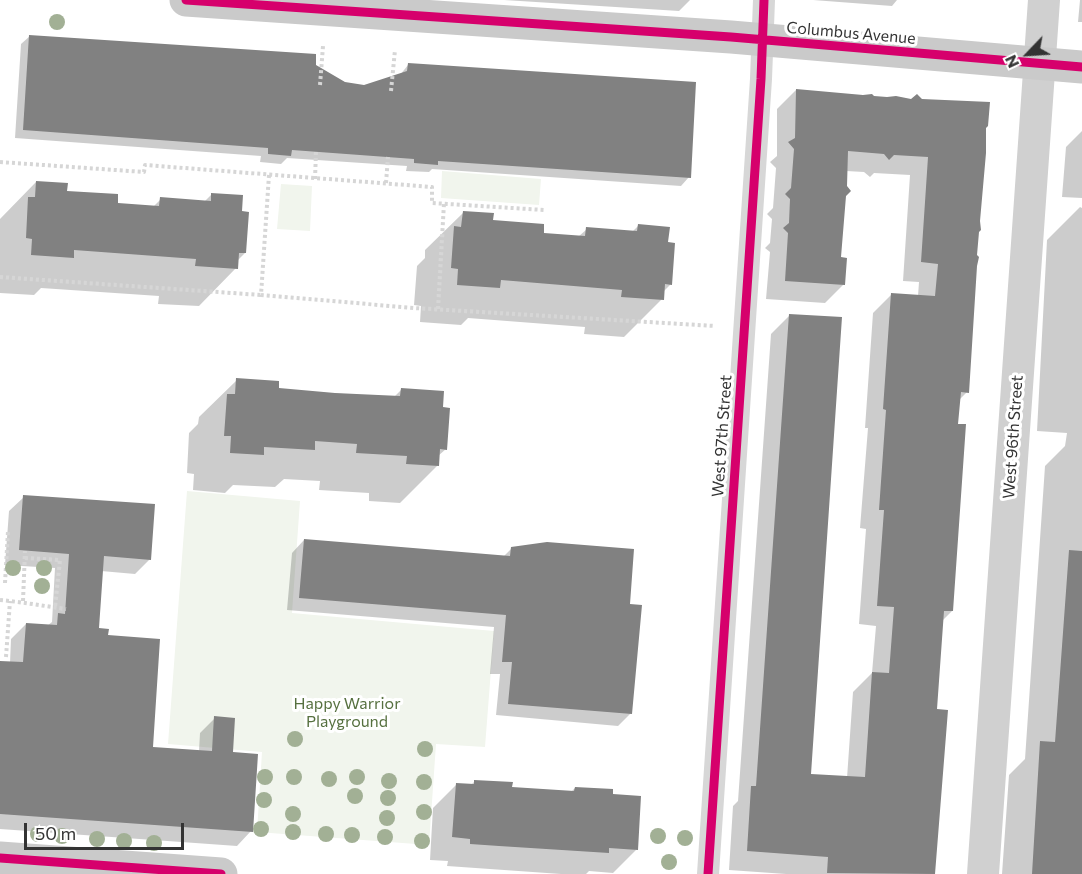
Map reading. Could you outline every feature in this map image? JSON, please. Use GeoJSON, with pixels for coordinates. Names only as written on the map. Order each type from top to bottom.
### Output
{"type":"FeatureCollection","features":[{"type":"Feature","properties":{"kind":"main road","name":"Columbus Avenue"},"geometry":{"type":"LineString","coordinates":[[186,0],[762,41],[1082,68]]}},
{"type":"Feature","properties":{"kind":"main road","name":"West 96th Street"},"geometry":{"type":"LineString","coordinates":[[983,874],[1044,0]]}},
{"type":"Feature","properties":{"kind":"main road"},"geometry":{"type":"LineString","coordinates":[[0,858],[205,874]]}},
{"type":"Feature","properties":{"kind":"street","name":"West 97th Street"},"geometry":{"type":"LineString","coordinates":[[708,874],[764,0]]}},
{"type":"Feature","properties":{"kind":"path"},"geometry":{"type":"LineString","coordinates":[[320,85],[323,46]]}},
{"type":"Feature","properties":{"kind":"path"},"geometry":{"type":"LineString","coordinates":[[392,91],[396,50]]}},
{"type":"Feature","properties":{"kind":"path"},"geometry":{"type":"LineString","coordinates":[[315,179],[316,152]]}},
{"type":"Feature","properties":{"kind":"path"},"geometry":{"type":"LineString","coordinates":[[386,183],[388,157]]}},
{"type":"Feature","properties":{"kind":"path"},"geometry":{"type":"LineString","coordinates":[[0,162],[144,172],[145,165],[432,187],[432,202],[544,210]]}},
{"type":"Feature","properties":{"kind":"path"},"geometry":{"type":"LineString","coordinates":[[261,295],[268,175]]}},
{"type":"Feature","properties":{"kind":"path"},"geometry":{"type":"LineString","coordinates":[[438,309],[444,203]]}},
{"type":"Feature","properties":{"kind":"path"},"geometry":{"type":"LineString","coordinates":[[0,277],[438,309],[715,326]]}},
{"type":"Feature","properties":{"kind":"path"},"geometry":{"type":"LineString","coordinates":[[5,583],[8,531]]}},
{"type":"Feature","properties":{"kind":"path"},"geometry":{"type":"LineString","coordinates":[[23,601],[25,551]]}},
{"type":"Feature","properties":{"kind":"path"},"geometry":{"type":"LineString","coordinates":[[25,558],[60,560],[55,607]]}},
{"type":"Feature","properties":{"kind":"path"},"geometry":{"type":"LineString","coordinates":[[0,600],[23,601],[66,609]]}},
{"type":"Feature","properties":{"kind":"path"},"geometry":{"type":"LineString","coordinates":[[6,657],[10,601]]}},
{"type":"Feature","properties":{"kind":"green space"},"geometry":{"type":"Polygon","coordinates":[[[442,171],[541,179],[539,205],[441,198],[442,171]]]}},
{"type":"Feature","properties":{"kind":"green space"},"geometry":{"type":"Polygon","coordinates":[[[281,184],[312,186],[310,231],[277,229],[281,184]]]}},
{"type":"Feature","properties":{"kind":"green space","name":"Happy Warrior Playground"},"geometry":{"type":"Polygon","coordinates":[[[187,491],[300,501],[292,613],[494,631],[485,747],[436,744],[429,845],[257,832],[262,752],[168,744],[187,491]]]}},
{"type":"Feature","properties":{"kind":"building"},"geometry":{"type":"Polygon","coordinates":[[[29,35],[316,54],[316,65],[345,82],[364,85],[407,71],[408,63],[696,82],[691,178],[438,161],[438,165],[414,163],[414,159],[292,150],[291,156],[268,154],[268,148],[23,130],[29,35]]]}},
{"type":"Feature","properties":{"kind":"building"},"geometry":{"type":"Polygon","coordinates":[[[796,89],[911,99],[917,94],[922,99],[990,102],[986,128],[969,393],[961,392],[958,424],[966,424],[953,611],[944,611],[937,709],[948,710],[935,874],[827,873],[828,857],[747,851],[751,786],[756,786],[789,314],[842,317],[811,774],[865,777],[872,672],[889,673],[894,607],[877,606],[884,510],[879,510],[886,410],[883,409],[891,293],[935,296],[938,264],[921,262],[928,157],[894,155],[889,160],[884,154],[848,151],[847,186],[851,191],[846,196],[841,257],[847,258],[845,285],[785,281],[788,233],[783,228],[789,223],[790,199],[785,194],[791,188],[794,149],[788,142],[795,138],[796,89]]]}},
{"type":"Feature","properties":{"kind":"building"},"geometry":{"type":"Polygon","coordinates":[[[36,181],[68,183],[67,191],[118,194],[118,203],[159,206],[160,197],[211,201],[211,193],[243,195],[242,211],[249,212],[246,253],[239,253],[238,269],[195,266],[196,259],[74,250],[74,258],[31,255],[32,239],[26,238],[28,197],[35,197],[36,181]]]}},
{"type":"Feature","properties":{"kind":"building"},"geometry":{"type":"Polygon","coordinates":[[[463,211],[494,213],[493,220],[544,224],[544,233],[585,236],[586,227],[637,231],[638,224],[670,227],[668,242],[675,243],[672,285],[665,284],[664,300],[621,297],[622,290],[501,280],[500,288],[457,285],[458,269],[451,268],[454,226],[461,227],[463,211]]]}},
{"type":"Feature","properties":{"kind":"building"},"geometry":{"type":"Polygon","coordinates":[[[236,378],[279,381],[279,388],[335,393],[400,396],[401,388],[444,391],[443,407],[450,408],[447,450],[440,449],[439,466],[406,464],[407,456],[356,453],[357,444],[315,441],[315,450],[264,447],[264,455],[230,453],[231,436],[224,436],[227,394],[235,394],[236,378]]]}},
{"type":"Feature","properties":{"kind":"building"},"geometry":{"type":"Polygon","coordinates":[[[23,495],[155,504],[151,560],[104,556],[99,628],[109,629],[108,635],[160,639],[153,747],[212,751],[214,716],[235,718],[233,752],[258,754],[253,832],[0,814],[0,661],[23,662],[26,623],[57,625],[58,613],[65,614],[69,554],[19,550],[23,495]]]}},
{"type":"Feature","properties":{"kind":"building"},"geometry":{"type":"Polygon","coordinates":[[[304,539],[510,556],[511,547],[547,542],[634,549],[630,604],[642,605],[632,714],[508,704],[512,662],[502,662],[506,615],[299,598],[304,539]]]}},
{"type":"Feature","properties":{"kind":"building"},"geometry":{"type":"Polygon","coordinates":[[[1069,550],[1082,551],[1082,874],[1032,874],[1040,741],[1055,742],[1069,550]]]}},
{"type":"Feature","properties":{"kind":"building"},"geometry":{"type":"Polygon","coordinates":[[[474,780],[513,782],[512,787],[574,791],[575,787],[613,789],[613,794],[641,796],[638,850],[609,848],[609,853],[470,844],[470,839],[452,837],[456,783],[474,784],[474,780]]]}},
{"type":"Feature","properties":{"kind":"cycle path"},"geometry":{"type":"LineString","coordinates":[[186,0],[731,37],[1082,67]]}},
{"type":"Feature","properties":{"kind":"cycle path"},"geometry":{"type":"LineString","coordinates":[[708,874],[761,79],[764,0]]}},
{"type":"Feature","properties":{"kind":"cycle path"},"geometry":{"type":"LineString","coordinates":[[0,858],[221,874]]}}]}
